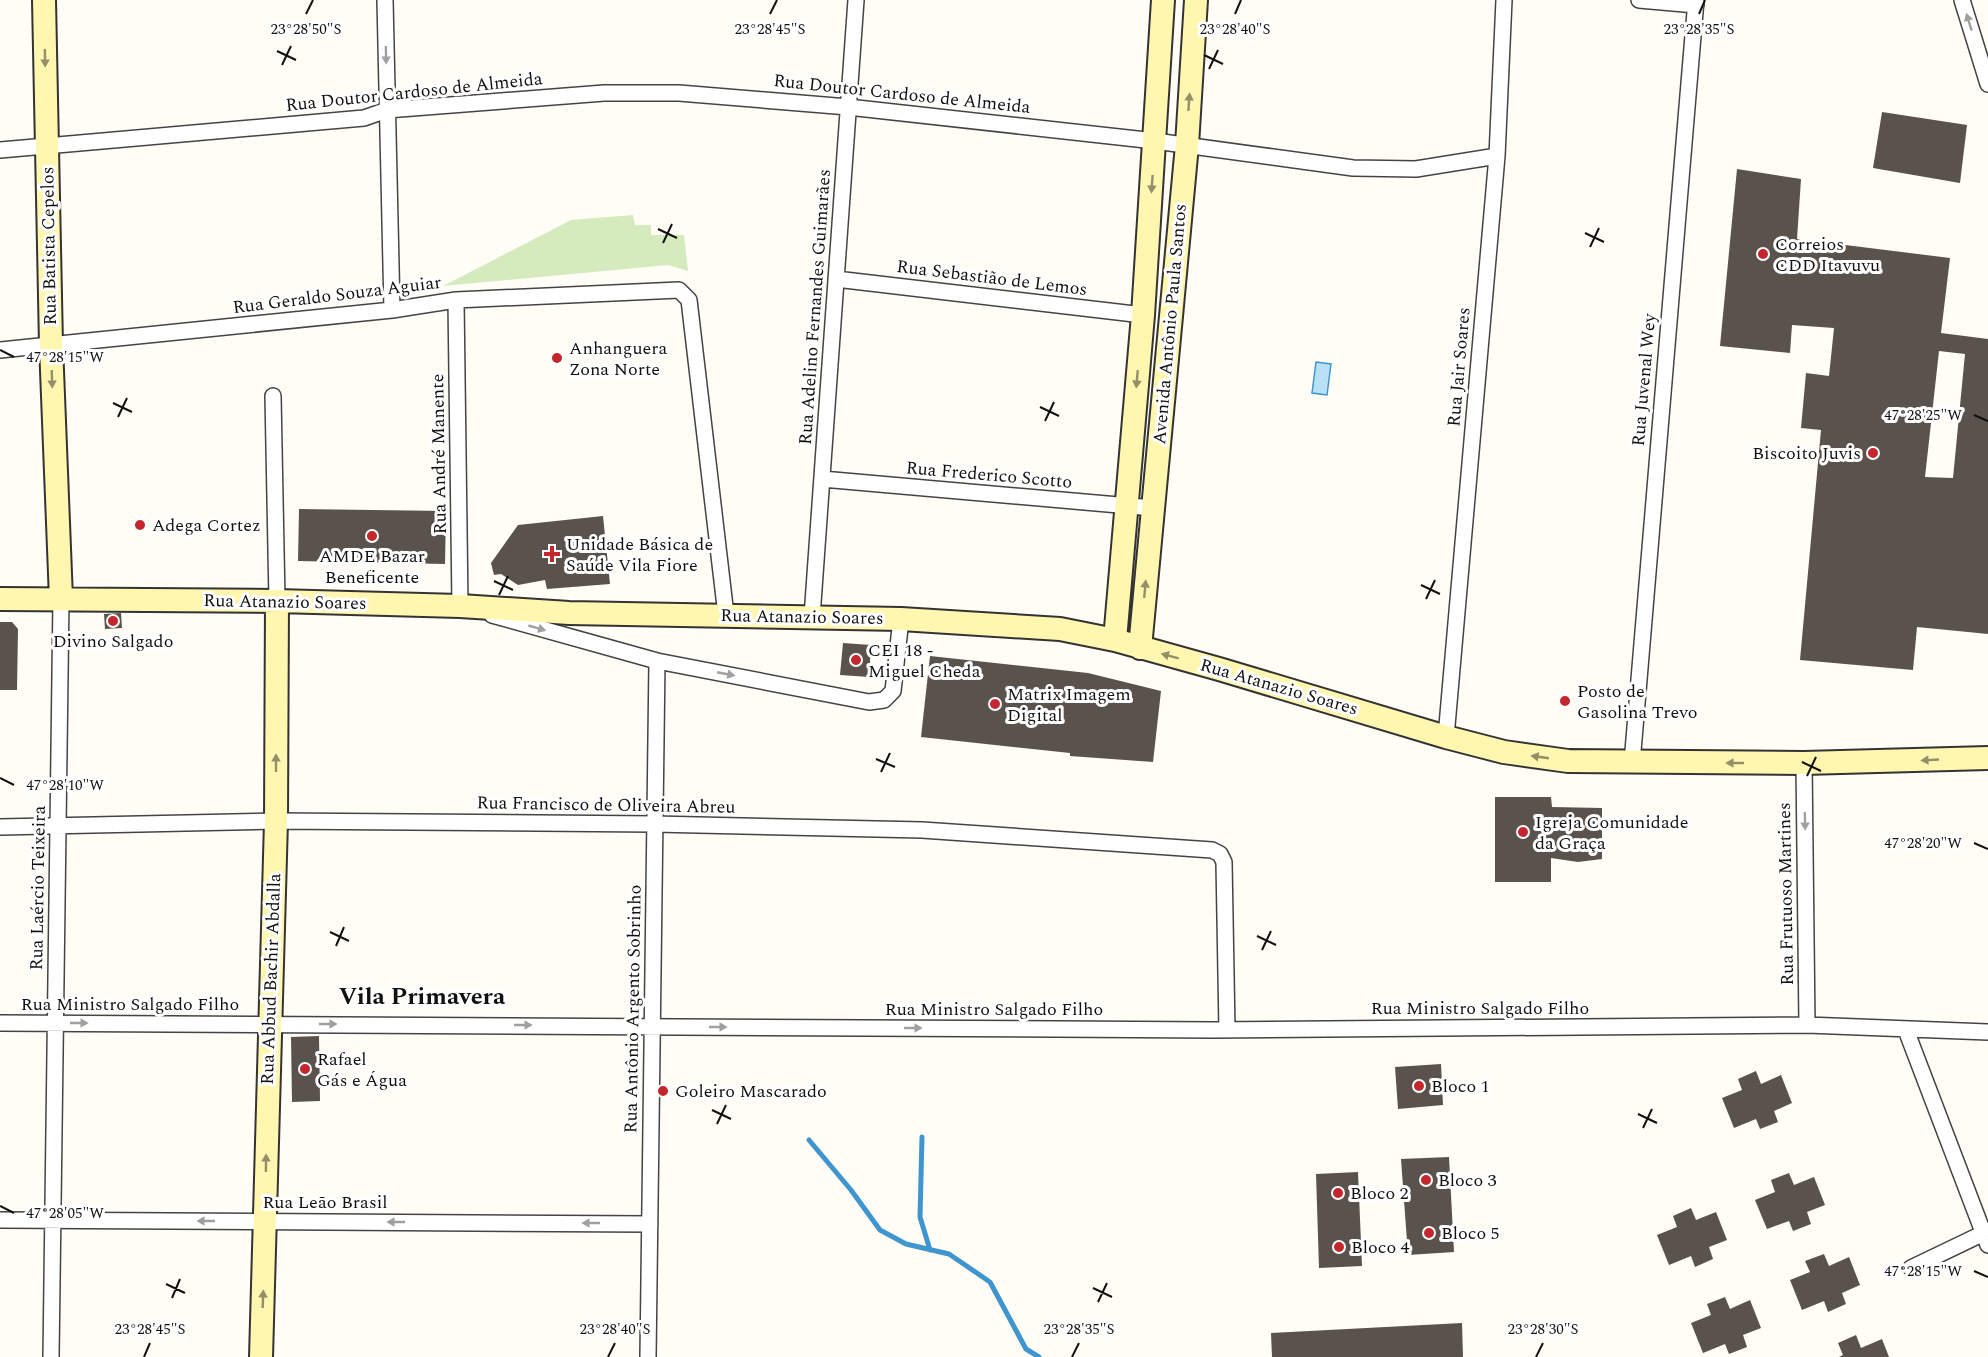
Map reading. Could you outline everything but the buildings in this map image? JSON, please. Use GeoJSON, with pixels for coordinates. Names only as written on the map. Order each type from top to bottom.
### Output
{"type":"FeatureCollection","features":[{"type":"Feature","properties":{"kind":"street","name":"Rua Batista Cepelos"},"geometry":{"type":"LineString","coordinates":[[44,0],[51,345],[61,599]]}},
{"type":"Feature","properties":{"kind":"street"},"geometry":{"type":"LineString","coordinates":[[385,0],[392,310]]}},
{"type":"Feature","properties":{"kind":"street","name":"Rua Adelino Fernandes Guimarães"},"geometry":{"type":"LineString","coordinates":[[812,617],[856,0]]}},
{"type":"Feature","properties":{"kind":"street","name":"Avenida Antônio Paula Santos"},"geometry":{"type":"LineString","coordinates":[[1115,640],[1143,315],[1163,0]]}},
{"type":"Feature","properties":{"kind":"street","name":"Avenida Antônio Paula Santos"},"geometry":{"type":"LineString","coordinates":[[1140,648],[1187,144],[1196,0]]}},
{"type":"Feature","properties":{"kind":"street","name":"Rua Jair Soares"},"geometry":{"type":"LineString","coordinates":[[1446,737],[1497,156],[1504,0]]}},
{"type":"Feature","properties":{"kind":"street"},"geometry":{"type":"LineString","coordinates":[[1639,0],[1696,3]]}},
{"type":"Feature","properties":{"kind":"street"},"geometry":{"type":"LineString","coordinates":[[1962,0],[1988,84]]}},
{"type":"Feature","properties":{"kind":"street","name":"Rua Juvenal Wey"},"geometry":{"type":"LineString","coordinates":[[1632,763],[1696,3]]}},
{"type":"Feature","properties":{"kind":"street","name":"Rua Doutor Cardoso de Almeida"},"geometry":{"type":"LineString","coordinates":[[0,150],[364,118],[387,110],[604,93],[679,93],[848,107],[1187,144],[1353,168],[1416,169],[1497,156]]}},
{"type":"Feature","properties":{"kind":"street","name":"Rua Sebastião de Lemos"},"geometry":{"type":"LineString","coordinates":[[836,279],[1143,315]]}},
{"type":"Feature","properties":{"kind":"street","name":"Rua Geraldo Souza Aguiar"},"geometry":{"type":"LineString","coordinates":[[0,350],[392,310],[456,300],[679,290],[689,300],[726,615]]}},
{"type":"Feature","properties":{"kind":"street","name":"Rua André Manente"},"geometry":{"type":"LineString","coordinates":[[456,300],[460,606]]}},
{"type":"Feature","properties":{"kind":"street"},"geometry":{"type":"LineString","coordinates":[[273,396],[278,600]]}},
{"type":"Feature","properties":{"kind":"street","name":"Rua Frederico Scotto"},"geometry":{"type":"LineString","coordinates":[[822,479],[1152,508]]}},
{"type":"Feature","properties":{"kind":"street","name":"Rua Atanazio Soares"},"geometry":{"type":"LineString","coordinates":[[0,599],[278,600],[460,606],[569,613],[901,619],[1060,629],[1115,640],[1230,672],[1446,737],[1504,752],[1568,761],[1804,763],[1988,758]]}},
{"type":"Feature","properties":{"kind":"street","name":"Rua Laércio Teixeira"},"geometry":{"type":"LineString","coordinates":[[51,1357],[61,599]]}},
{"type":"Feature","properties":{"kind":"street","name":"Rua Abbud Bachir Abdalla"},"geometry":{"type":"LineString","coordinates":[[261,1357],[276,821],[278,600]]}},
{"type":"Feature","properties":{"kind":"street"},"geometry":{"type":"LineString","coordinates":[[460,606],[657,661],[869,702],[884,700],[893,691],[901,619]]}},
{"type":"Feature","properties":{"kind":"street"},"geometry":{"type":"LineString","coordinates":[[568,637],[569,613]]}},
{"type":"Feature","properties":{"kind":"street","name":"Rua Antônio Argento Sobrinho"},"geometry":{"type":"LineString","coordinates":[[648,1357],[657,661]]}},
{"type":"Feature","properties":{"kind":"street","name":"Rua Frutuoso Martines"},"geometry":{"type":"LineString","coordinates":[[1804,763],[1807,1025]]}},
{"type":"Feature","properties":{"kind":"street","name":"Rua Francisco de Oliveira Abreu"},"geometry":{"type":"LineString","coordinates":[[0,827],[276,821],[654,824],[922,830],[1212,850],[1220,854],[1224,862],[1227,1030]]}},
{"type":"Feature","properties":{"kind":"street","name":"Rua Ministro Salgado Filho"},"geometry":{"type":"LineString","coordinates":[[0,1023],[1227,1030],[1807,1025],[1988,1032]]}},
{"type":"Feature","properties":{"kind":"street"},"geometry":{"type":"LineString","coordinates":[[1906,1030],[1986,1237],[1911,1268]]}},
{"type":"Feature","properties":{"kind":"street","name":"Rua Leão Brasil"},"geometry":{"type":"LineString","coordinates":[[0,1220],[650,1224]]}},
{"type":"Feature","properties":{"kind":"green space"},"geometry":{"type":"Polygon","coordinates":[[[633,215],[635,225],[651,225],[651,235],[684,235],[688,271],[668,265],[443,286],[571,220],[633,215]]]}},
{"type":"Feature","properties":{"kind":"water"},"geometry":{"type":"Polygon","coordinates":[[[1316,362],[1331,364],[1327,395],[1312,393],[1316,362]]]}},
{"type":"Feature","properties":{"kind":"waterway"},"geometry":{"type":"LineString","coordinates":[[922,1137],[920,1217],[930,1250]]}},
{"type":"Feature","properties":{"kind":"waterway"},"geometry":{"type":"LineString","coordinates":[[809,1140],[851,1190],[880,1230],[906,1244],[949,1254],[990,1282],[1026,1349],[1039,1357]]}},
{"type":"Feature","properties":{"kind":"place","name":"Correios CDD Itavuvu"},"geometry":{"type":"Point","coordinates":[1763,254]}},
{"type":"Feature","properties":{"kind":"place","name":"Anhanguera Zona Norte"},"geometry":{"type":"Point","coordinates":[557,358]}},
{"type":"Feature","properties":{"kind":"place","name":"Biscoito Juvis"},"geometry":{"type":"Point","coordinates":[1873,453]}},
{"type":"Feature","properties":{"kind":"place","name":"Adega Cortez"},"geometry":{"type":"Point","coordinates":[140,525]}},
{"type":"Feature","properties":{"kind":"place","name":"AMDE Bazar Beneficente"},"geometry":{"type":"Point","coordinates":[372,536]}},
{"type":"Feature","properties":{"kind":"place","name":"Unidade Básica de Saúde Vila Fiore"},"geometry":{"type":"Point","coordinates":[552,554]}},
{"type":"Feature","properties":{"kind":"place","name":"Divino Salgado"},"geometry":{"type":"Point","coordinates":[113,621]}},
{"type":"Feature","properties":{"kind":"place","name":"CEI 18 - Miguel Cheda"},"geometry":{"type":"Point","coordinates":[856,660]}},
{"type":"Feature","properties":{"kind":"place","name":"Posto de Gasolina Trevo"},"geometry":{"type":"Point","coordinates":[1565,701]}},
{"type":"Feature","properties":{"kind":"place","name":"Matrix Imagem Digital"},"geometry":{"type":"Point","coordinates":[995,704]}},
{"type":"Feature","properties":{"kind":"place","name":"Igreja Comunidade da Graça"},"geometry":{"type":"Point","coordinates":[1523,832]}},
{"type":"Feature","properties":{"kind":"place","name":"Rafael Gás e Água"},"geometry":{"type":"Point","coordinates":[305,1069]}},
{"type":"Feature","properties":{"kind":"place","name":"Bloco 1"},"geometry":{"type":"Point","coordinates":[1419,1086]}},
{"type":"Feature","properties":{"kind":"place","name":"Goleiro Mascarado"},"geometry":{"type":"Point","coordinates":[663,1091]}},
{"type":"Feature","properties":{"kind":"place","name":"Bloco 3"},"geometry":{"type":"Point","coordinates":[1426,1180]}},
{"type":"Feature","properties":{"kind":"place","name":"Bloco 2"},"geometry":{"type":"Point","coordinates":[1338,1193]}},
{"type":"Feature","properties":{"kind":"place","name":"Bloco 5"},"geometry":{"type":"Point","coordinates":[1429,1233]}},
{"type":"Feature","properties":{"kind":"place","name":"Bloco 4"},"geometry":{"type":"Point","coordinates":[1339,1247]}},
{"type":"Feature","properties":{"kind":"district","name":"Vila Primavera"},"geometry":{"type":"Point","coordinates":[422,997]}}]}
